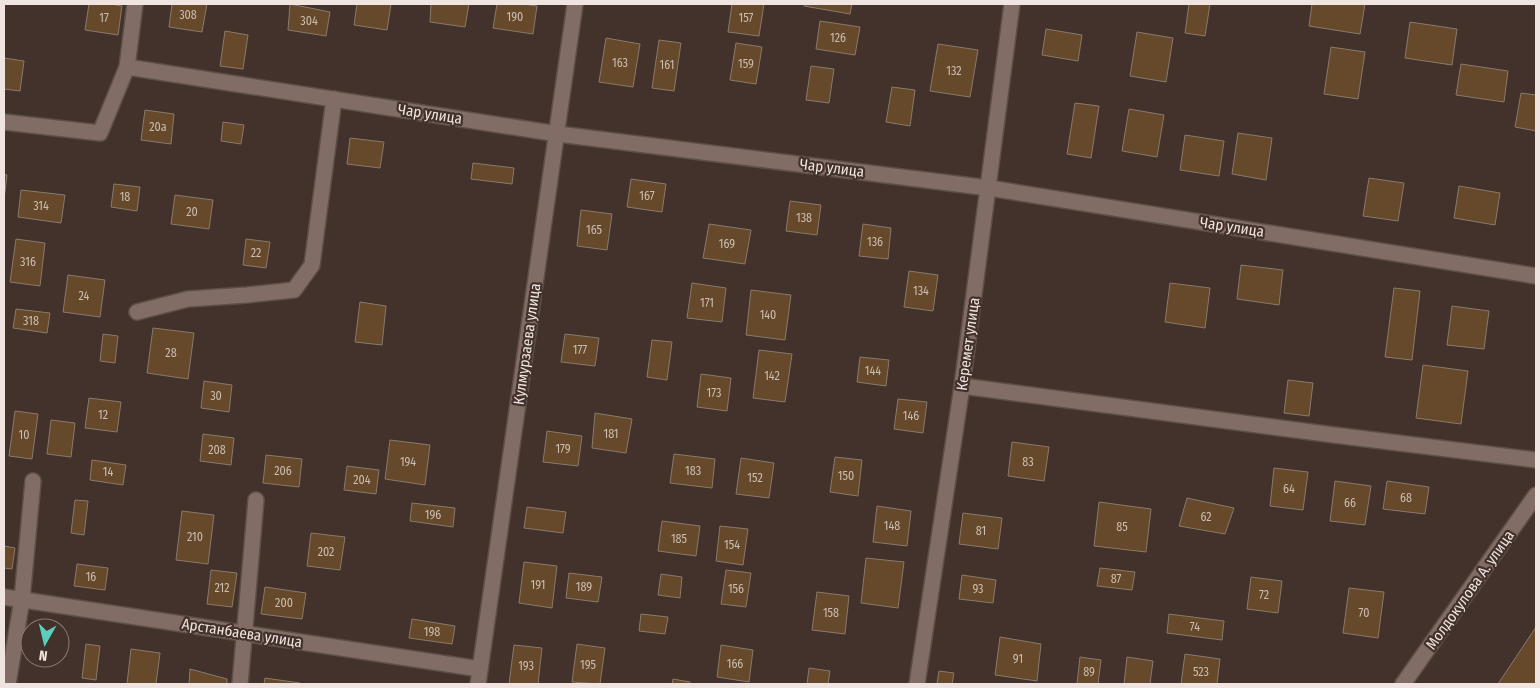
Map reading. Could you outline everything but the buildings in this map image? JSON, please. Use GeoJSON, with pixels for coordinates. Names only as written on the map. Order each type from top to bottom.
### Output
{"type":"FeatureCollection","features":[{"type":"Feature","properties":{"kind":"street"},"geometry":{"type":"LineString","coordinates":[[4,122],[100,133],[126,66],[135,4]]}},
{"type":"Feature","properties":{"kind":"street","name":"Кулмурзаева улица"},"geometry":{"type":"LineString","coordinates":[[479,677],[558,134],[575,4]]}},
{"type":"Feature","properties":{"kind":"street","name":"Керемет улица"},"geometry":{"type":"LineString","coordinates":[[917,684],[962,386],[1012,4]]}},
{"type":"Feature","properties":{"kind":"street","name":"Чар улица"},"geometry":{"type":"LineString","coordinates":[[126,66],[558,134],[989,188],[1536,276]]}},
{"type":"Feature","properties":{"kind":"street"},"geometry":{"type":"LineString","coordinates":[[137,312],[188,299],[294,290],[312,265],[334,99]]}},
{"type":"Feature","properties":{"kind":"street"},"geometry":{"type":"LineString","coordinates":[[962,386],[1536,460]]}},
{"type":"Feature","properties":{"kind":"street"},"geometry":{"type":"LineString","coordinates":[[8,684],[22,599],[33,481]]}},
{"type":"Feature","properties":{"kind":"street","name":"Молдокулова А. улица"},"geometry":{"type":"LineString","coordinates":[[1403,684],[1536,495]]}},
{"type":"Feature","properties":{"kind":"street"},"geometry":{"type":"LineString","coordinates":[[240,684],[256,500]]}},
{"type":"Feature","properties":{"kind":"street","name":"Арстанбаева улица"},"geometry":{"type":"LineString","coordinates":[[4,596],[245,633],[479,677]]}}]}
